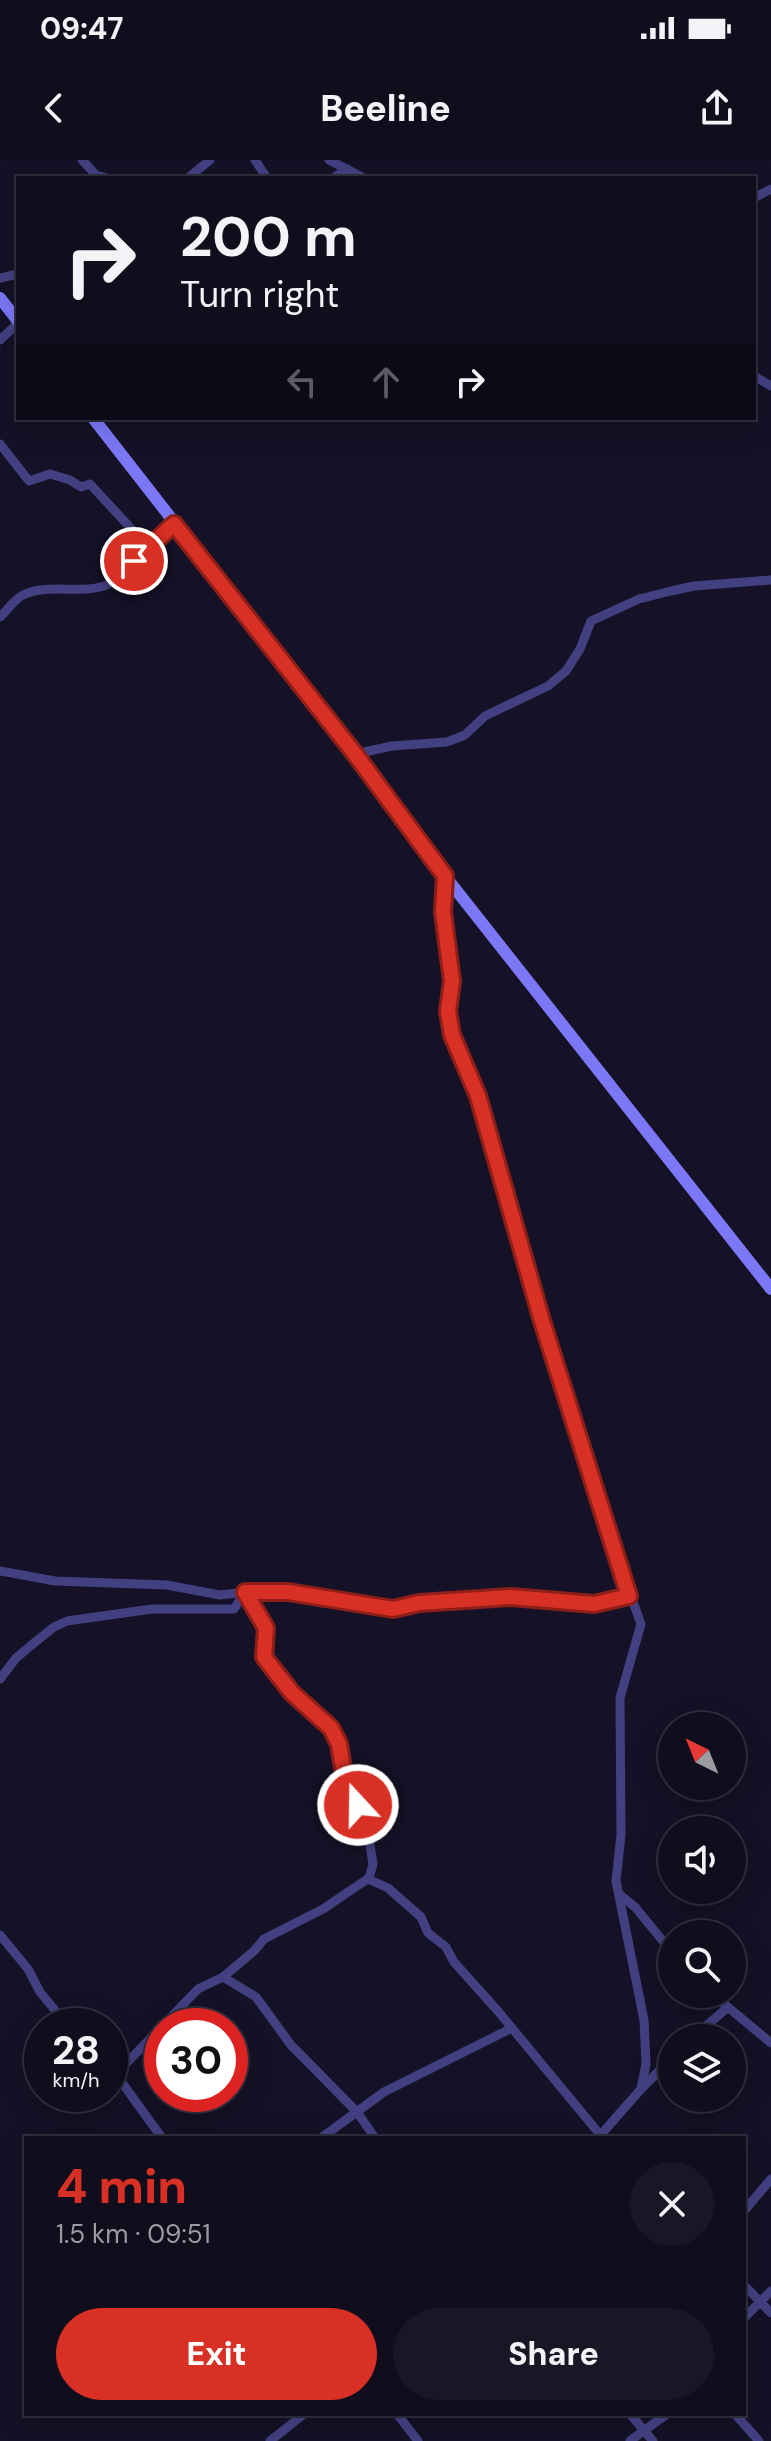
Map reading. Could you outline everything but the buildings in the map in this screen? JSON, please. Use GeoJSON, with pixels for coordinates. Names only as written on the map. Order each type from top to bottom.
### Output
{"type":"FeatureCollection","features":[{"type":"Feature","properties":{"kind":"main road"},"geometry":{"type":"LineString","coordinates":[[0,298],[16,319]]}},
{"type":"Feature","properties":{"kind":"main road"},"geometry":{"type":"LineString","coordinates":[[95,420],[355,754],[445,876],[771,1289]]}},
{"type":"Feature","properties":{"kind":"street"},"geometry":{"type":"LineString","coordinates":[[82,160],[100,176]]}},
{"type":"Feature","properties":{"kind":"street"},"geometry":{"type":"LineString","coordinates":[[190,176],[210,160]]}},
{"type":"Feature","properties":{"kind":"street"},"geometry":{"type":"LineString","coordinates":[[332,162],[360,176]]}},
{"type":"Feature","properties":{"kind":"street"},"geometry":{"type":"LineString","coordinates":[[336,176],[347,169]]}},
{"type":"Feature","properties":{"kind":"street"},"geometry":{"type":"LineString","coordinates":[[0,340],[16,324]]}},
{"type":"Feature","properties":{"kind":"street"},"geometry":{"type":"LineString","coordinates":[[0,444],[29,481],[50,474],[81,487],[90,484],[149,548]]}},
{"type":"Feature","properties":{"kind":"street"},"geometry":{"type":"LineString","coordinates":[[0,617],[18,598],[27,594],[49,589],[93,588],[111,583],[174,524]]}},
{"type":"Feature","properties":{"kind":"street"},"geometry":{"type":"LineString","coordinates":[[355,754],[392,746],[447,742],[465,735],[485,716],[548,686],[566,671],[580,649],[587,629],[597,617],[639,599],[694,586],[771,580]]}},
{"type":"Feature","properties":{"kind":"street"},"geometry":{"type":"LineString","coordinates":[[445,876],[443,912],[452,981],[448,1011],[452,1035],[481,1104],[488,1140],[542,1321],[629,1596],[641,1624],[620,1703],[621,1835],[616,1881],[647,2038],[641,2089]]}},
{"type":"Feature","properties":{"kind":"street"},"geometry":{"type":"LineString","coordinates":[[0,1571],[55,1581],[167,1585],[220,1595],[288,1592],[393,1609],[419,1603],[511,1597],[594,1604],[629,1596]]}},
{"type":"Feature","properties":{"kind":"street"},"geometry":{"type":"LineString","coordinates":[[0,1679],[16,1658],[61,1623],[152,1609],[234,1609],[245,1593]]}},
{"type":"Feature","properties":{"kind":"street"},"geometry":{"type":"LineString","coordinates":[[128,2056],[198,1989],[223,1977],[264,1939],[323,1909],[373,1873],[369,1839],[343,1768],[339,1744],[331,1728],[292,1693],[264,1657],[266,1628],[245,1593]]}},
{"type":"Feature","properties":{"kind":"street"},"geometry":{"type":"LineString","coordinates":[[368,1879],[388,1888],[421,1917],[428,1933],[446,1947],[454,1962],[599,2136]]}},
{"type":"Feature","properties":{"kind":"street"},"geometry":{"type":"LineString","coordinates":[[619,1894],[635,1907],[658,1935]]}},
{"type":"Feature","properties":{"kind":"street"},"geometry":{"type":"LineString","coordinates":[[0,1935],[28,1969],[53,2008]]}},
{"type":"Feature","properties":{"kind":"street"},"geometry":{"type":"LineString","coordinates":[[223,1977],[256,1997],[291,2045],[357,2112],[374,2136]]}},
{"type":"Feature","properties":{"kind":"street"},"geometry":{"type":"LineString","coordinates":[[708,2024],[727,2008],[771,2043]]}},
{"type":"Feature","properties":{"kind":"street"},"geometry":{"type":"LineString","coordinates":[[324,2136],[384,2092],[512,2028]]}},
{"type":"Feature","properties":{"kind":"street"},"geometry":{"type":"LineString","coordinates":[[601,2136],[658,2072]]}},
{"type":"Feature","properties":{"kind":"street"},"geometry":{"type":"LineString","coordinates":[[128,2092],[160,2136]]}},
{"type":"Feature","properties":{"kind":"street"},"geometry":{"type":"LineString","coordinates":[[746,2209],[771,2179]]}},
{"type":"Feature","properties":{"kind":"street"},"geometry":{"type":"LineString","coordinates":[[746,2287],[771,2313]]}},
{"type":"Feature","properties":{"kind":"street"},"geometry":{"type":"LineString","coordinates":[[746,2316],[771,2291]]}},
{"type":"Feature","properties":{"kind":"street"},"geometry":{"type":"LineString","coordinates":[[270,2441],[301,2416]]}},
{"type":"Feature","properties":{"kind":"street"},"geometry":{"type":"LineString","coordinates":[[399,2416],[418,2441]]}},
{"type":"Feature","properties":{"kind":"street"},"geometry":{"type":"LineString","coordinates":[[632,2416],[653,2441]]}},
{"type":"Feature","properties":{"kind":"street"},"geometry":{"type":"LineString","coordinates":[[630,2441],[664,2416]]}},
{"type":"Feature","properties":{"kind":"street"},"geometry":{"type":"LineString","coordinates":[[737,2416],[759,2441]]}},
{"type":"Feature","properties":{"kind":"route"},"geometry":{"type":"LineString","coordinates":[[134,561],[174,524],[355,754],[445,876],[443,931],[452,981],[448,1011],[452,1035],[478,1096],[488,1128],[488,1140],[542,1321],[629,1596],[594,1604],[511,1597],[445,1600],[393,1609],[288,1592],[245,1592],[266,1628],[264,1657],[292,1693],[331,1728],[339,1744],[349,1787],[358,1805]]}}]}
